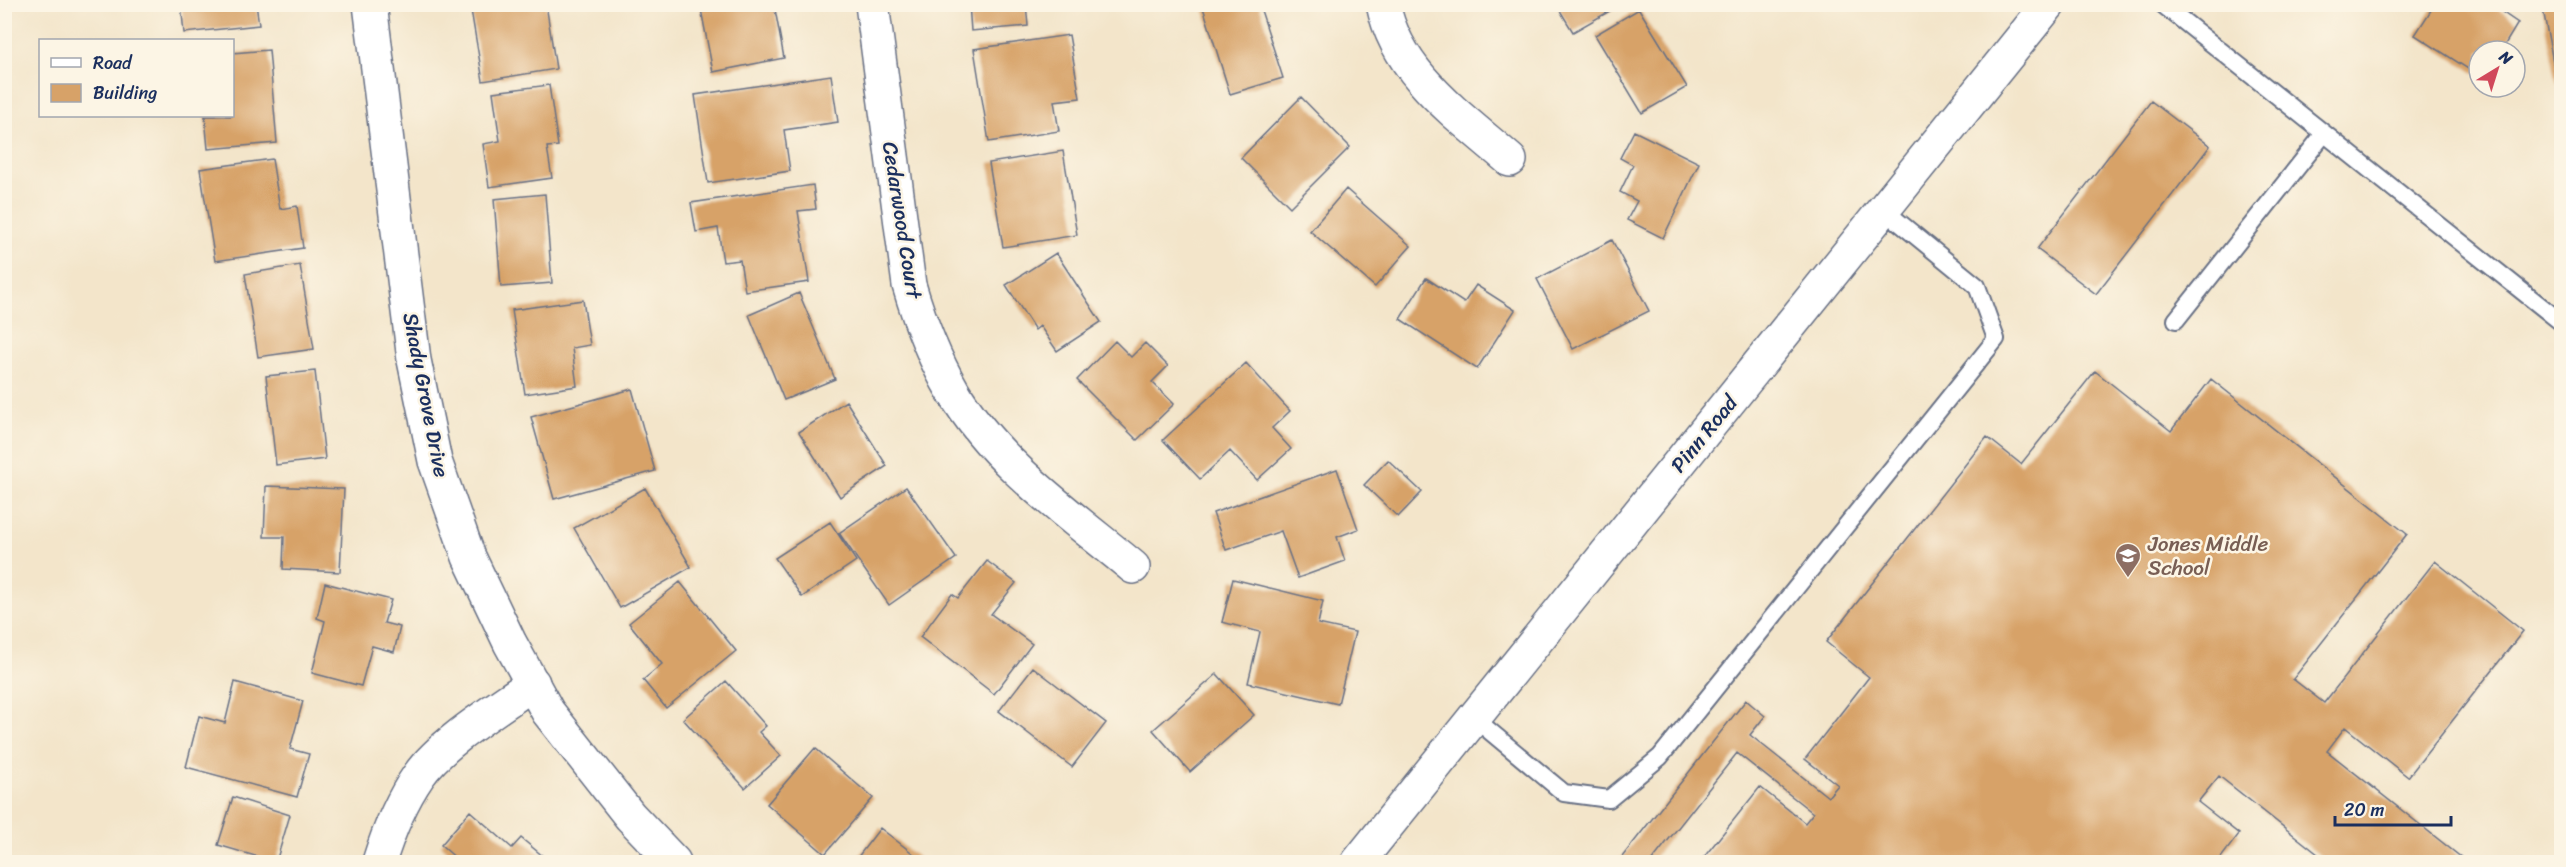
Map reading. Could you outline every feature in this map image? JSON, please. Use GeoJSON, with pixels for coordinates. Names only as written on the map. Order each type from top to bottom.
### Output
{"type":"FeatureCollection","features":[{"type":"Feature","properties":{"kind":"street","name":"Shady Grove Drive"},"geometry":{"type":"LineString","coordinates":[[370,4],[414,360],[435,461],[469,557],[510,643],[548,712],[630,816],[674,862]]}},
{"type":"Feature","properties":{"kind":"street","name":"Cedarwood Court"},"geometry":{"type":"LineString","coordinates":[[872,4],[909,285],[920,322],[935,358],[959,400],[1001,453],[1047,496],[1133,567]]}},
{"type":"Feature","properties":{"kind":"street"},"geometry":{"type":"LineString","coordinates":[[1383,4],[1401,52],[1423,83],[1510,160]]}},
{"type":"Feature","properties":{"kind":"street","name":"Pinn Road"},"geometry":{"type":"LineString","coordinates":[[1358,862],[2049,4]]}},
{"type":"Feature","properties":{"kind":"street"},"geometry":{"type":"LineString","coordinates":[[379,862],[405,797],[420,773],[457,738],[533,683]]}},
{"type":"Feature","properties":{"kind":"lane"},"geometry":{"type":"LineString","coordinates":[[2162,4],[2323,135],[2562,323]]}},
{"type":"Feature","properties":{"kind":"lane"},"geometry":{"type":"LineString","coordinates":[[2176,320],[2323,135]]}},
{"type":"Feature","properties":{"kind":"lane"},"geometry":{"type":"LineString","coordinates":[[1474,718],[1564,793],[1609,799],[1660,757],[1996,339],[1977,286],[1884,210]]}},
{"type":"Feature","properties":{"kind":"building"},"geometry":{"type":"Polygon","coordinates":[[[181,4],[256,4],[259,25],[184,33],[181,4]]]}},
{"type":"Feature","properties":{"kind":"building"},"geometry":{"type":"Polygon","coordinates":[[[470,4],[546,4],[556,69],[483,81],[470,4]]]}},
{"type":"Feature","properties":{"kind":"building"},"geometry":{"type":"Polygon","coordinates":[[[700,4],[774,4],[784,58],[713,72],[700,4]]]}},
{"type":"Feature","properties":{"kind":"building"},"geometry":{"type":"Polygon","coordinates":[[[969,4],[1026,4],[1028,26],[971,31],[969,4]]]}},
{"type":"Feature","properties":{"kind":"building"},"geometry":{"type":"Polygon","coordinates":[[[1202,4],[1259,4],[1283,78],[1230,94],[1202,4]]]}},
{"type":"Feature","properties":{"kind":"building"},"geometry":{"type":"Polygon","coordinates":[[[1556,4],[1616,4],[1617,7],[1573,32],[1556,4]]]}},
{"type":"Feature","properties":{"kind":"building"},"geometry":{"type":"Polygon","coordinates":[[[2435,4],[2490,4],[2518,23],[2508,39],[2467,39],[2467,68],[2415,35],[2435,4]]]}},
{"type":"Feature","properties":{"kind":"building"},"geometry":{"type":"Polygon","coordinates":[[[2542,4],[2562,4],[2562,82],[2557,83],[2542,4]]]}},
{"type":"Feature","properties":{"kind":"building"},"geometry":{"type":"Polygon","coordinates":[[[1639,9],[1687,87],[1642,113],[1595,35],[1639,9]]]}},
{"type":"Feature","properties":{"kind":"building"},"geometry":{"type":"Polygon","coordinates":[[[1069,35],[1080,98],[1054,101],[1059,131],[989,142],[974,49],[1069,35]]]}},
{"type":"Feature","properties":{"kind":"building"},"geometry":{"type":"Polygon","coordinates":[[[269,50],[277,143],[208,149],[205,117],[234,117],[234,53],[269,50]]]}},
{"type":"Feature","properties":{"kind":"building"},"geometry":{"type":"Polygon","coordinates":[[[831,75],[838,122],[784,130],[790,171],[708,183],[695,95],[831,75]]]}},
{"type":"Feature","properties":{"kind":"building"},"geometry":{"type":"Polygon","coordinates":[[[549,85],[558,146],[547,147],[552,178],[489,187],[483,144],[500,141],[493,92],[549,85]]]}},
{"type":"Feature","properties":{"kind":"building"},"geometry":{"type":"Polygon","coordinates":[[[1301,97],[1350,147],[1290,207],[1241,158],[1301,97]]]}},
{"type":"Feature","properties":{"kind":"building"},"geometry":{"type":"Polygon","coordinates":[[[2151,101],[2210,146],[2096,294],[2037,249],[2151,101]]]}},
{"type":"Feature","properties":{"kind":"building"},"geometry":{"type":"Polygon","coordinates":[[[1634,131],[1699,163],[1663,238],[1627,220],[1637,201],[1620,192],[1633,165],[1620,158],[1634,131]]]}},
{"type":"Feature","properties":{"kind":"building"},"geometry":{"type":"Polygon","coordinates":[[[1063,151],[1077,235],[1003,247],[989,163],[1063,151]]]}},
{"type":"Feature","properties":{"kind":"building"},"geometry":{"type":"Polygon","coordinates":[[[272,159],[280,209],[297,206],[303,248],[215,261],[200,169],[272,159]]]}},
{"type":"Feature","properties":{"kind":"building"},"geometry":{"type":"Polygon","coordinates":[[[813,185],[816,209],[798,211],[809,282],[745,291],[740,260],[723,262],[718,228],[696,232],[691,203],[813,185]]]}},
{"type":"Feature","properties":{"kind":"building"},"geometry":{"type":"Polygon","coordinates":[[[1346,189],[1411,246],[1375,287],[1310,231],[1346,189]]]}},
{"type":"Feature","properties":{"kind":"building"},"geometry":{"type":"Polygon","coordinates":[[[545,194],[552,283],[501,287],[494,199],[545,194]]]}},
{"type":"Feature","properties":{"kind":"building"},"geometry":{"type":"Polygon","coordinates":[[[1612,240],[1649,311],[1573,349],[1537,279],[1612,240]]]}},
{"type":"Feature","properties":{"kind":"building"},"geometry":{"type":"Polygon","coordinates":[[[1056,253],[1101,322],[1057,351],[1040,326],[1035,330],[1006,285],[1056,253]]]}},
{"type":"Feature","properties":{"kind":"building"},"geometry":{"type":"Polygon","coordinates":[[[300,265],[314,349],[258,357],[245,274],[300,265]]]}},
{"type":"Feature","properties":{"kind":"building"},"geometry":{"type":"Polygon","coordinates":[[[1426,278],[1464,303],[1476,285],[1515,310],[1477,369],[1400,319],[1426,278]]]}},
{"type":"Feature","properties":{"kind":"building"},"geometry":{"type":"Polygon","coordinates":[[[799,293],[835,379],[784,400],[749,315],[799,293]]]}},
{"type":"Feature","properties":{"kind":"building"},"geometry":{"type":"Polygon","coordinates":[[[583,300],[590,345],[572,348],[577,386],[525,394],[512,310],[583,300]]]}},
{"type":"Feature","properties":{"kind":"building"},"geometry":{"type":"Polygon","coordinates":[[[1115,341],[1131,357],[1145,343],[1168,366],[1152,382],[1174,404],[1137,440],[1077,380],[1115,341]]]}},
{"type":"Feature","properties":{"kind":"building"},"geometry":{"type":"Polygon","coordinates":[[[1246,363],[1290,411],[1272,428],[1291,449],[1257,480],[1230,451],[1200,479],[1163,440],[1246,363]]]}},
{"type":"Feature","properties":{"kind":"building"},"geometry":{"type":"Polygon","coordinates":[[[315,371],[325,459],[276,465],[266,376],[315,371]]]}},
{"type":"Feature","properties":{"kind":"building"},"geometry":{"type":"Polygon","coordinates":[[[2095,371],[2171,431],[2211,379],[2407,534],[2293,679],[2324,703],[2435,561],[2523,631],[2408,777],[2345,727],[2327,751],[2467,862],[2328,862],[2219,776],[2198,802],[2239,834],[2220,859],[2224,862],[1700,862],[1760,787],[1805,823],[1813,813],[1737,753],[1651,862],[1618,862],[1746,700],[1765,716],[1750,735],[1828,797],[1838,785],[1805,759],[1869,677],[1826,642],[1987,437],[2021,464],[2095,371]]]}},
{"type":"Feature","properties":{"kind":"building"},"geometry":{"type":"Polygon","coordinates":[[[632,389],[655,471],[554,499],[531,417],[632,389]]]}},
{"type":"Feature","properties":{"kind":"building"},"geometry":{"type":"Polygon","coordinates":[[[846,401],[887,466],[840,497],[799,432],[846,401]]]}},
{"type":"Feature","properties":{"kind":"building"},"geometry":{"type":"Polygon","coordinates":[[[1388,460],[1422,492],[1398,517],[1364,485],[1388,460]]]}},
{"type":"Feature","properties":{"kind":"building"},"geometry":{"type":"Polygon","coordinates":[[[1337,469],[1358,529],[1337,537],[1345,561],[1298,578],[1281,531],[1226,550],[1213,513],[1337,469]]]}},
{"type":"Feature","properties":{"kind":"building"},"geometry":{"type":"Polygon","coordinates":[[[266,486],[344,489],[340,572],[283,569],[284,537],[264,537],[266,486]]]}},
{"type":"Feature","properties":{"kind":"building"},"geometry":{"type":"Polygon","coordinates":[[[906,487],[956,558],[889,605],[839,533],[906,487]]]}},
{"type":"Feature","properties":{"kind":"building"},"geometry":{"type":"Polygon","coordinates":[[[645,488],[691,567],[620,608],[574,528],[645,488]]]}},
{"type":"Feature","properties":{"kind":"building"},"geometry":{"type":"Polygon","coordinates":[[[830,522],[856,561],[802,597],[775,558],[830,522]]]}},
{"type":"Feature","properties":{"kind":"building"},"geometry":{"type":"Polygon","coordinates":[[[987,561],[1016,583],[991,614],[1032,644],[994,694],[920,637],[952,594],[958,598],[987,561]]]}},
{"type":"Feature","properties":{"kind":"building"},"geometry":{"type":"Polygon","coordinates":[[[1233,579],[1323,601],[1318,624],[1355,632],[1338,704],[1248,683],[1260,632],[1222,622],[1233,579]]]}},
{"type":"Feature","properties":{"kind":"building"},"geometry":{"type":"Polygon","coordinates":[[[680,582],[736,651],[666,708],[643,680],[662,664],[629,623],[680,582]]]}},
{"type":"Feature","properties":{"kind":"building"},"geometry":{"type":"Polygon","coordinates":[[[325,583],[391,600],[384,623],[400,627],[394,652],[372,646],[361,686],[312,673],[325,621],[317,618],[325,583]]]}},
{"type":"Feature","properties":{"kind":"building"},"geometry":{"type":"Polygon","coordinates":[[[1033,667],[1106,723],[1072,767],[999,711],[1033,667]]]}},
{"type":"Feature","properties":{"kind":"building"},"geometry":{"type":"Polygon","coordinates":[[[1217,674],[1254,715],[1190,772],[1153,730],[1217,674]]]}},
{"type":"Feature","properties":{"kind":"building"},"geometry":{"type":"Polygon","coordinates":[[[726,681],[766,726],[759,732],[781,756],[745,788],[683,719],[726,681]]]}},
{"type":"Feature","properties":{"kind":"building"},"geometry":{"type":"Polygon","coordinates":[[[235,682],[303,701],[290,749],[309,754],[297,797],[186,767],[199,716],[225,723],[235,682]]]}},
{"type":"Feature","properties":{"kind":"building"},"geometry":{"type":"Polygon","coordinates":[[[815,748],[873,798],[825,854],[767,804],[815,748]]]}},
{"type":"Feature","properties":{"kind":"building"},"geometry":{"type":"Polygon","coordinates":[[[233,797],[290,815],[276,862],[218,845],[233,797]]]}},
{"type":"Feature","properties":{"kind":"building"},"geometry":{"type":"Polygon","coordinates":[[[470,811],[512,848],[521,838],[550,862],[458,862],[441,845],[470,811]]]}},
{"type":"Feature","properties":{"kind":"building"},"geometry":{"type":"Polygon","coordinates":[[[880,828],[924,862],[854,862],[880,828]]]}},
{"type":"Feature","properties":{"kind":"place","name":"Jones Middle School"},"geometry":{"type":"Point","coordinates":[2128,579]}}]}
